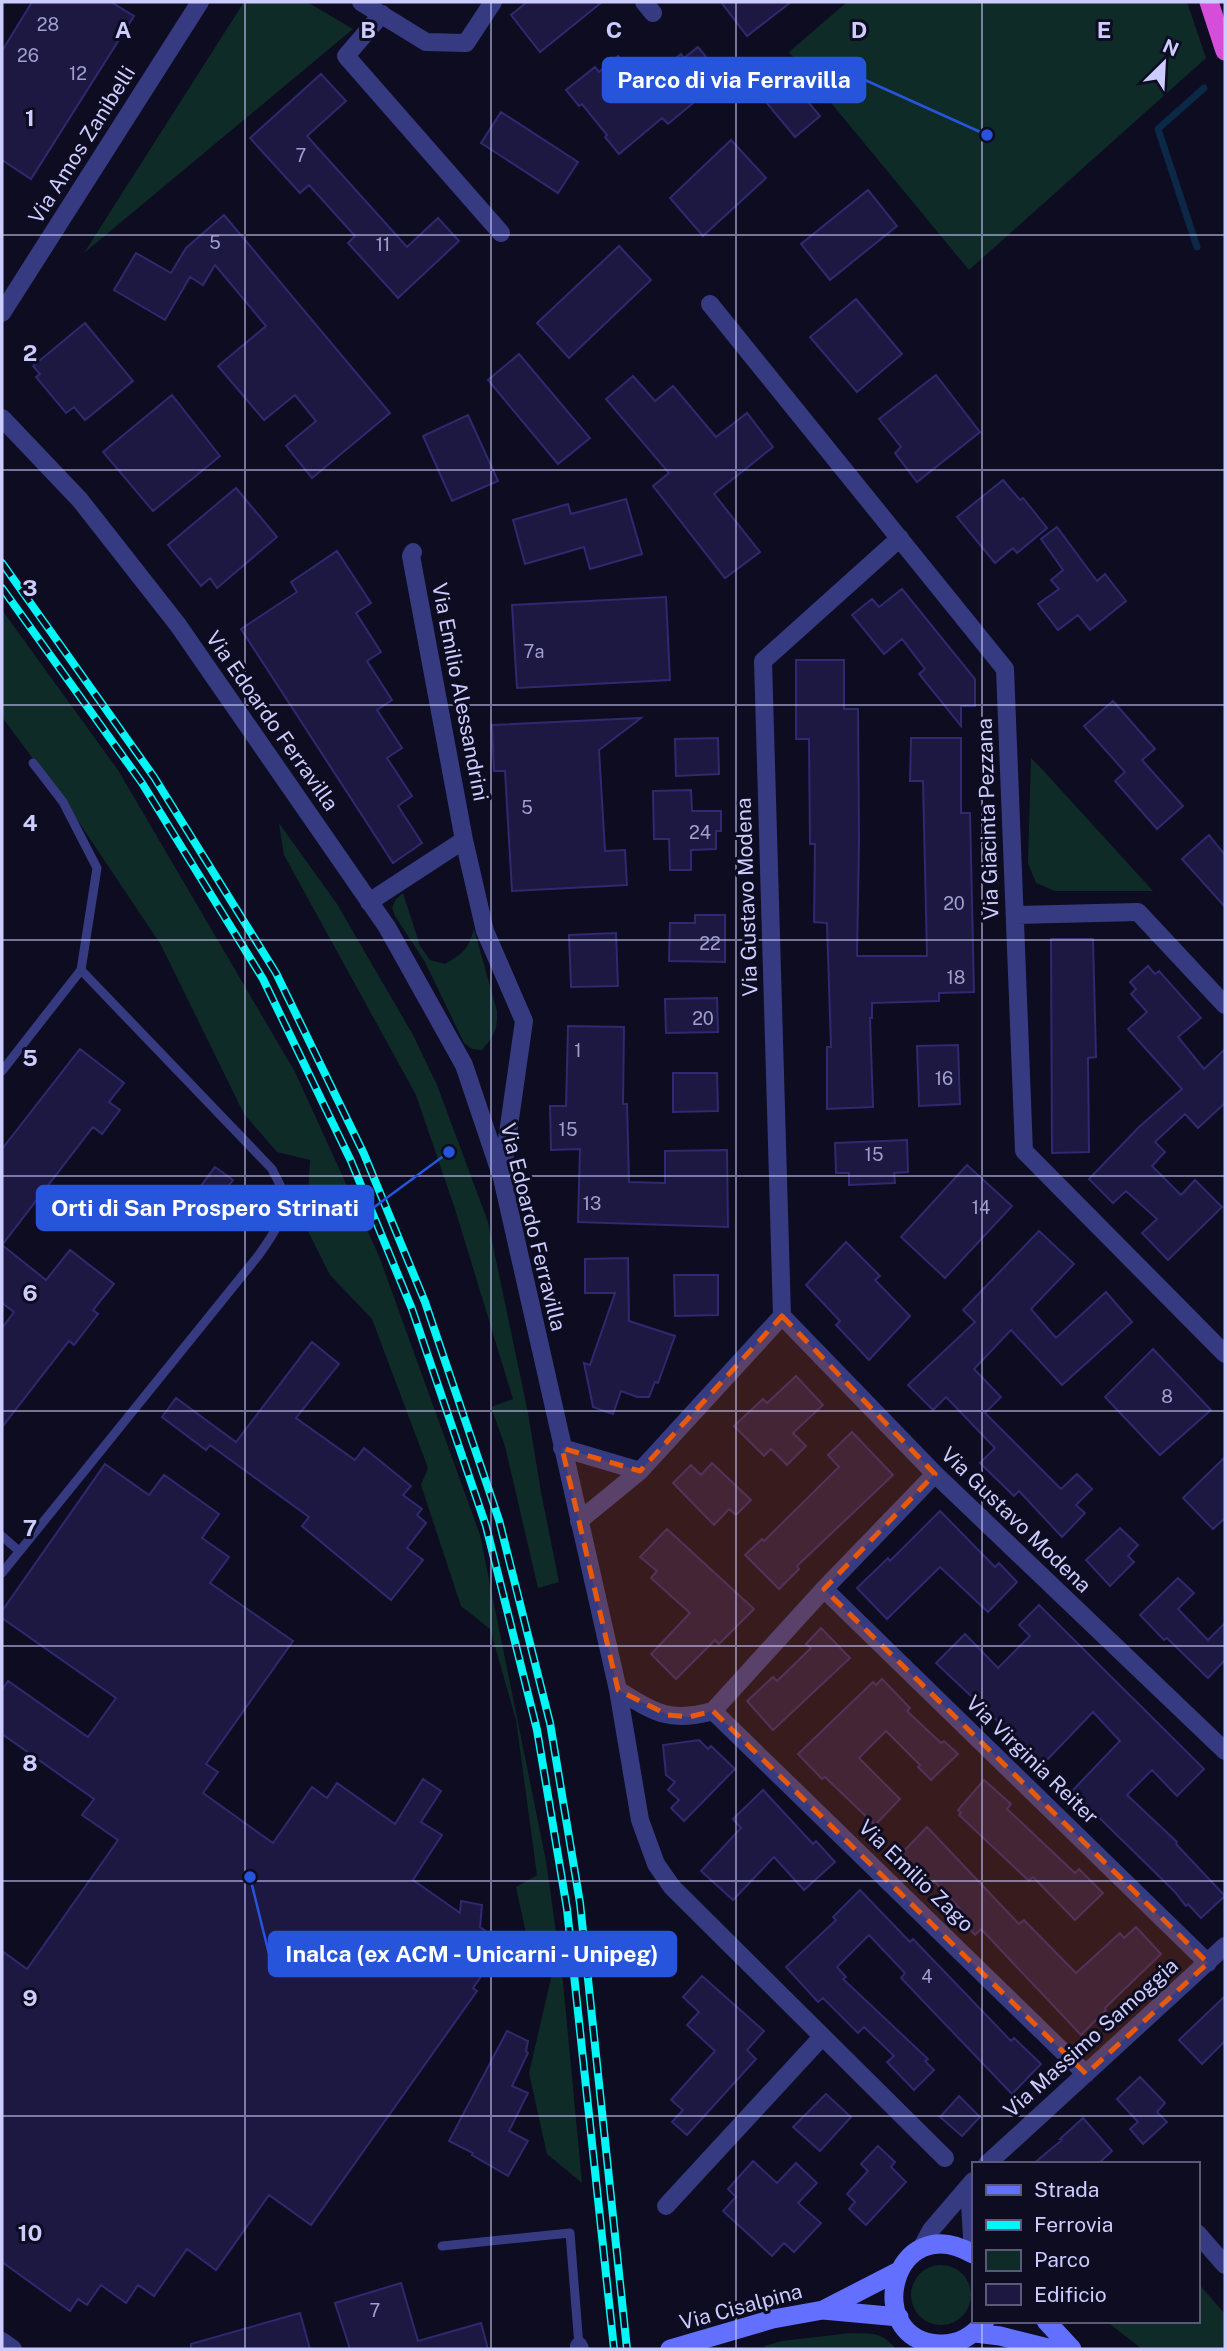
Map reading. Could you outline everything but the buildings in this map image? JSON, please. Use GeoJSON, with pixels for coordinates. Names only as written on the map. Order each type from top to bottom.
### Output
{"type":"FeatureCollection","features":[{"type":"Feature","properties":{"kind":"highway"},"geometry":{"type":"LineString","coordinates":[[1209,2],[1225,51]]}},
{"type":"Feature","properties":{"kind":"main road"},"geometry":{"type":"LineString","coordinates":[[921,2249],[948,2244],[972,2254]]}},
{"type":"Feature","properties":{"kind":"main road","name":"Via Cisalpina"},"geometry":{"type":"LineString","coordinates":[[823,2310],[899,2271],[908,2258],[921,2249]]}},
{"type":"Feature","properties":{"kind":"main road"},"geometry":{"type":"LineString","coordinates":[[899,2271],[893,2286],[893,2302],[899,2318],[919,2339],[948,2344],[962,2340],[980,2327],[1000,2336],[1052,2349]]}},
{"type":"Feature","properties":{"kind":"main road","name":"Via Cisalpina"},"geometry":{"type":"LineString","coordinates":[[670,2349],[773,2319],[823,2310],[899,2318]]}},
{"type":"Feature","properties":{"kind":"main road"},"geometry":{"type":"LineString","coordinates":[[1048,2323],[1072,2349]]}},
{"type":"Feature","properties":{"kind":"street","name":"Via Amos Zanibelli"},"geometry":{"type":"LineString","coordinates":[[2,313],[200,2]]}},
{"type":"Feature","properties":{"kind":"street"},"geometry":{"type":"LineString","coordinates":[[360,2],[426,42],[466,43],[493,2]]}},
{"type":"Feature","properties":{"kind":"street"},"geometry":{"type":"LineString","coordinates":[[382,14],[346,56],[501,233]]}},
{"type":"Feature","properties":{"kind":"street","name":"Via Giacinta Pezzana"},"geometry":{"type":"LineString","coordinates":[[710,304],[1005,669],[1024,1151],[1225,1354]]}},
{"type":"Feature","properties":{"kind":"street","name":"Via Edoardo Ferravilla"},"geometry":{"type":"LineString","coordinates":[[2,418],[80,500],[178,625],[387,927],[464,1065],[502,1178],[618,1690],[640,1820],[656,1864],[672,1887],[945,2158]]}},
{"type":"Feature","properties":{"kind":"street","name":"Via Gustavo Modena"},"geometry":{"type":"LineString","coordinates":[[900,538],[763,662],[782,1316],[935,1474],[1225,1751]]}},
{"type":"Feature","properties":{"kind":"street","name":"Via Emilio Alessandrini"},"geometry":{"type":"LineString","coordinates":[[412,552],[464,840],[485,931],[524,1021],[502,1178]]}},
{"type":"Feature","properties":{"kind":"street"},"geometry":{"type":"LineString","coordinates":[[369,902],[464,840]]}},
{"type":"Feature","properties":{"kind":"street"},"geometry":{"type":"LineString","coordinates":[[1015,915],[1138,912],[1225,1005]]}},
{"type":"Feature","properties":{"kind":"street"},"geometry":{"type":"LineString","coordinates":[[579,1521],[640,1471],[782,1316]]}},
{"type":"Feature","properties":{"kind":"street"},"geometry":{"type":"LineString","coordinates":[[562,1448],[640,1471]]}},
{"type":"Feature","properties":{"kind":"street"},"geometry":{"type":"LineString","coordinates":[[618,1690],[650,1710],[668,1715],[689,1717],[713,1710],[935,1474]]}},
{"type":"Feature","properties":{"kind":"street","name":"Via Virginia Reiter"},"geometry":{"type":"LineString","coordinates":[[824,1589],[1208,1963]]}},
{"type":"Feature","properties":{"kind":"street","name":"Via Emilio Zago"},"geometry":{"type":"LineString","coordinates":[[713,1710],[1086,2074]]}},
{"type":"Feature","properties":{"kind":"street","name":"Via Massimo Samoggia"},"geometry":{"type":"LineString","coordinates":[[989,2162],[1225,1946]]}},
{"type":"Feature","properties":{"kind":"street"},"geometry":{"type":"LineString","coordinates":[[666,2206],[822,2037]]}},
{"type":"Feature","properties":{"kind":"street"},"geometry":{"type":"LineString","coordinates":[[921,2249],[954,2201],[971,2184]]}},
{"type":"Feature","properties":{"kind":"street"},"geometry":{"type":"LineString","coordinates":[[971,2184],[972,2219]]}},
{"type":"Feature","properties":{"kind":"street"},"geometry":{"type":"LineString","coordinates":[[1199,2235],[1225,2265]]}},
{"type":"Feature","properties":{"kind":"street"},"geometry":{"type":"LineString","coordinates":[[2,2342],[13,2349]]}},
{"type":"Feature","properties":{"kind":"lane"},"geometry":{"type":"LineString","coordinates":[[2,1071],[81,970],[97,868],[63,802],[33,762]]}},
{"type":"Feature","properties":{"kind":"lane"},"geometry":{"type":"LineString","coordinates":[[2,1573],[257,1256],[274,1233],[282,1211],[282,1191],[272,1169],[81,970]]}},
{"type":"Feature","properties":{"kind":"lane"},"geometry":{"type":"LineString","coordinates":[[2,1536],[19,1551]]}},
{"type":"Feature","properties":{"kind":"lane"},"geometry":{"type":"LineString","coordinates":[[442,2246],[570,2233],[579,2347]]}},
{"type":"Feature","properties":{"kind":"highlighted area"},"geometry":{"type":"Polygon","coordinates":[[[782,1316],[935,1474],[824,1589],[1208,1963],[1086,2074],[713,1711],[689,1717],[668,1715],[618,1690],[562,1448],[640,1471],[782,1316]]]}},
{"type":"Feature","properties":{"kind":"green space"},"geometry":{"type":"Polygon","coordinates":[[[244,2],[307,2],[353,29],[84,253],[244,2]]]}},
{"type":"Feature","properties":{"kind":"green space"},"geometry":{"type":"Polygon","coordinates":[[[847,2],[1187,2],[1206,58],[969,270],[789,52],[847,2]]]}},
{"type":"Feature","properties":{"kind":"green space"},"geometry":{"type":"Polygon","coordinates":[[[2,610],[118,770],[295,1072],[379,1256],[480,1535],[546,1861],[563,1982],[582,2183],[547,2154],[529,2073],[551,1978],[530,1952],[516,1887],[537,1875],[516,1720],[490,1629],[461,1606],[421,1485],[428,1468],[372,1319],[330,1275],[306,1227],[310,1160],[277,1152],[244,1114],[161,945],[68,806],[2,717],[2,610]]]}},
{"type":"Feature","properties":{"kind":"green space"},"geometry":{"type":"Polygon","coordinates":[[[1031,758],[1153,891],[1055,891],[1036,883],[1028,863],[1031,758]]]}},
{"type":"Feature","properties":{"kind":"green space"},"geometry":{"type":"Polygon","coordinates":[[[279,823],[337,904],[413,1035],[437,1085],[488,1222],[528,1413],[559,1582],[538,1588],[505,1446],[491,1407],[513,1399],[455,1209],[416,1095],[284,855],[279,823]]]}},
{"type":"Feature","properties":{"kind":"green space"},"geometry":{"type":"Polygon","coordinates":[[[403,893],[420,946],[430,960],[445,964],[456,957],[467,946],[474,929],[497,1011],[494,1032],[482,1050],[472,1049],[464,1043],[425,962],[395,916],[392,908],[403,893]]]}},
{"type":"Feature","properties":{"kind":"green space"},"geometry":{"type":"Polygon","coordinates":[[[941,2265],[958,2270],[966,2278],[971,2295],[966,2312],[958,2320],[941,2325],[924,2320],[916,2312],[911,2295],[916,2278],[924,2270],[941,2265]]]}},
{"type":"Feature","properties":{"kind":"green space"},"geometry":{"type":"Polygon","coordinates":[[[1199,2284],[1225,2314],[1225,2349],[1142,2349],[1109,2323],[1199,2323],[1199,2284]]]}},
{"type":"Feature","properties":{"kind":"green space"},"geometry":{"type":"Polygon","coordinates":[[[850,2333],[881,2336],[896,2349],[766,2349],[764,2346],[782,2341],[850,2333]]]}},
{"type":"Feature","properties":{"kind":"waterway"},"geometry":{"type":"LineString","coordinates":[[1197,247],[1158,129],[1204,88]]}},
{"type":"Feature","properties":{"kind":"railway"},"geometry":{"type":"LineString","coordinates":[[2,563],[154,777],[276,973],[364,1154],[425,1302],[499,1520],[550,1723],[580,1903],[627,2349]]}},
{"type":"Feature","properties":{"kind":"railway"},"geometry":{"type":"LineString","coordinates":[[2,588],[142,783],[263,979],[351,1161],[412,1309],[486,1526],[537,1730],[567,1909],[614,2349]]}},
{"type":"Feature","properties":{"kind":"place","name":"Parco di via Ferravilla"},"geometry":{"type":"Point","coordinates":[987,135]}},
{"type":"Feature","properties":{"kind":"place","name":"Orti di San Prospero Strinati"},"geometry":{"type":"Point","coordinates":[449,1152]}},
{"type":"Feature","properties":{"kind":"place","name":"Inalca (ex ACM - Unicarni - Unipeg)"},"geometry":{"type":"Point","coordinates":[250,1877]}}]}
